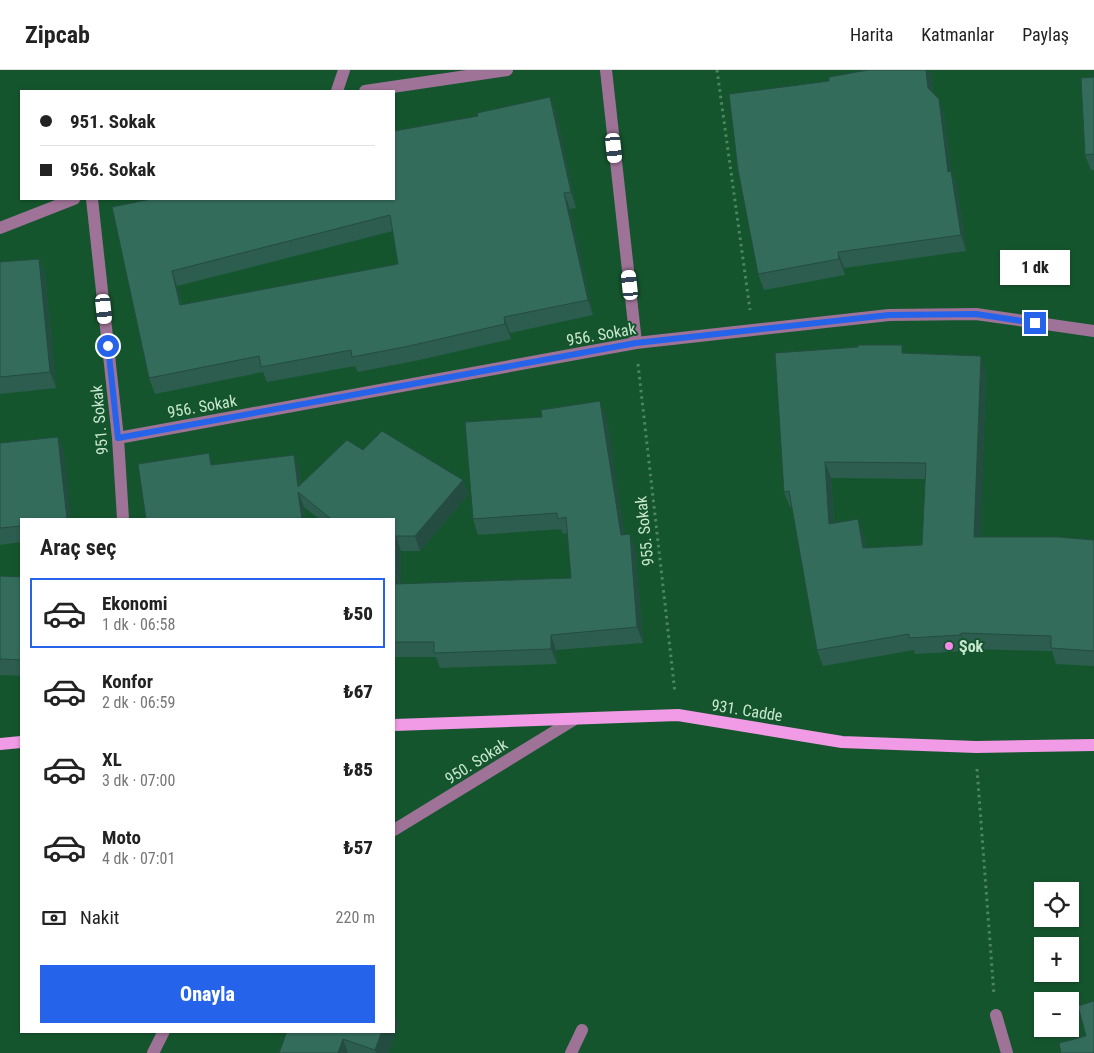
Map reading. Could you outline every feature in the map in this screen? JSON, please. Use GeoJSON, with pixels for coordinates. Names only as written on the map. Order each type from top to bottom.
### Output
{"type":"FeatureCollection","features":[{"type":"Feature","properties":{"kind":"main road","name":"931. Cadde"},"geometry":{"type":"LineString","coordinates":[[395,725],[678,715],[842,742],[976,748],[1094,745]]}},
{"type":"Feature","properties":{"kind":"main road"},"geometry":{"type":"LineString","coordinates":[[0,744],[20,742]]}},
{"type":"Feature","properties":{"kind":"street"},"geometry":{"type":"LineString","coordinates":[[337,90],[344,70]]}},
{"type":"Feature","properties":{"kind":"street"},"geometry":{"type":"LineString","coordinates":[[371,90],[507,70]]}},
{"type":"Feature","properties":{"kind":"street"},"geometry":{"type":"LineString","coordinates":[[606,70],[636,343]]}},
{"type":"Feature","properties":{"kind":"street"},"geometry":{"type":"LineString","coordinates":[[0,228],[71,200]]}},
{"type":"Feature","properties":{"kind":"street","name":"951. Sokak"},"geometry":{"type":"LineString","coordinates":[[92,200],[118,438],[123,518]]}},
{"type":"Feature","properties":{"kind":"street","name":"956. Sokak"},"geometry":{"type":"LineString","coordinates":[[118,438],[636,343],[889,315],[976,314],[1094,331]]}},
{"type":"Feature","properties":{"kind":"street","name":"950. Sokak"},"geometry":{"type":"LineString","coordinates":[[395,829],[575,718]]}},
{"type":"Feature","properties":{"kind":"street"},"geometry":{"type":"LineString","coordinates":[[996,1015],[1007,1053]]}},
{"type":"Feature","properties":{"kind":"street"},"geometry":{"type":"LineString","coordinates":[[571,1053],[582,1030]]}},
{"type":"Feature","properties":{"kind":"street"},"geometry":{"type":"LineString","coordinates":[[153,1053],[163,1033]]}},
{"type":"Feature","properties":{"kind":"path"},"geometry":{"type":"LineString","coordinates":[[717,70],[753,330]]}},
{"type":"Feature","properties":{"kind":"path","name":"955. Sokak"},"geometry":{"type":"LineString","coordinates":[[636,343],[678,715]]}},
{"type":"Feature","properties":{"kind":"path"},"geometry":{"type":"LineString","coordinates":[[976,748],[996,1015]]}},
{"type":"Feature","properties":{"kind":"building"},"geometry":{"type":"Polygon","coordinates":[[[868,70],[926,70],[928,88],[939,99],[948,172],[951,171],[961,235],[838,252],[839,259],[758,274],[738,170],[729,94],[829,81],[829,77],[868,70]]]}},
{"type":"Feature","properties":{"kind":"building"},"geometry":{"type":"Polygon","coordinates":[[[1094,77],[1094,154],[1085,155],[1081,78],[1094,77]]]}},
{"type":"Feature","properties":{"kind":"building"},"geometry":{"type":"Polygon","coordinates":[[[550,97],[571,192],[564,193],[588,300],[504,317],[505,324],[352,357],[351,350],[261,367],[259,356],[149,378],[112,207],[146,200],[395,200],[395,131],[478,116],[477,113],[550,97]],[[390,215],[172,271],[180,305],[398,264],[390,215]]]}},
{"type":"Feature","properties":{"kind":"building"},"geometry":{"type":"Polygon","coordinates":[[[39,259],[50,372],[0,377],[0,262],[39,259]]]}},
{"type":"Feature","properties":{"kind":"building"},"geometry":{"type":"Polygon","coordinates":[[[858,345],[902,345],[902,353],[981,356],[974,537],[1058,537],[1094,540],[1094,651],[1051,648],[1051,636],[961,633],[961,635],[909,638],[909,634],[817,650],[789,491],[784,492],[775,353],[858,347],[858,345]],[[825,462],[829,524],[858,519],[863,548],[922,545],[926,463],[825,462]]]}},
{"type":"Feature","properties":{"kind":"building"},"geometry":{"type":"Polygon","coordinates":[[[600,401],[621,535],[630,534],[637,627],[551,635],[551,649],[434,653],[434,642],[395,642],[395,572],[396,584],[571,578],[566,517],[558,519],[557,513],[473,519],[465,422],[542,417],[541,410],[600,401]]]}},
{"type":"Feature","properties":{"kind":"building"},"geometry":{"type":"Polygon","coordinates":[[[382,431],[463,480],[415,536],[396,536],[396,571],[395,518],[330,518],[298,492],[302,518],[146,518],[138,464],[209,453],[211,465],[294,455],[298,487],[347,440],[363,450],[382,431]]]}},
{"type":"Feature","properties":{"kind":"building"},"geometry":{"type":"Polygon","coordinates":[[[58,437],[67,518],[20,518],[20,526],[0,528],[0,443],[58,437]]]}},
{"type":"Feature","properties":{"kind":"building"},"geometry":{"type":"Polygon","coordinates":[[[0,576],[20,577],[20,660],[0,659],[0,576]]]}},
{"type":"Feature","properties":{"kind":"building"},"geometry":{"type":"Polygon","coordinates":[[[1094,1001],[1094,1053],[1061,1053],[1059,1043],[1086,1036],[1079,1006],[1094,1001]]]}},
{"type":"Feature","properties":{"kind":"building"},"geometry":{"type":"Polygon","coordinates":[[[286,1033],[381,1033],[375,1050],[343,1039],[338,1053],[279,1053],[286,1033]]]}},
{"type":"Feature","properties":{"kind":"place","name":"Şok"},"geometry":{"type":"Point","coordinates":[949,646]}},
{"type":"Feature","properties":{"kind":"route"},"geometry":{"type":"LineString","coordinates":[[108,346],[118,438],[636,343],[889,315],[976,314],[1035,323]]}}]}
